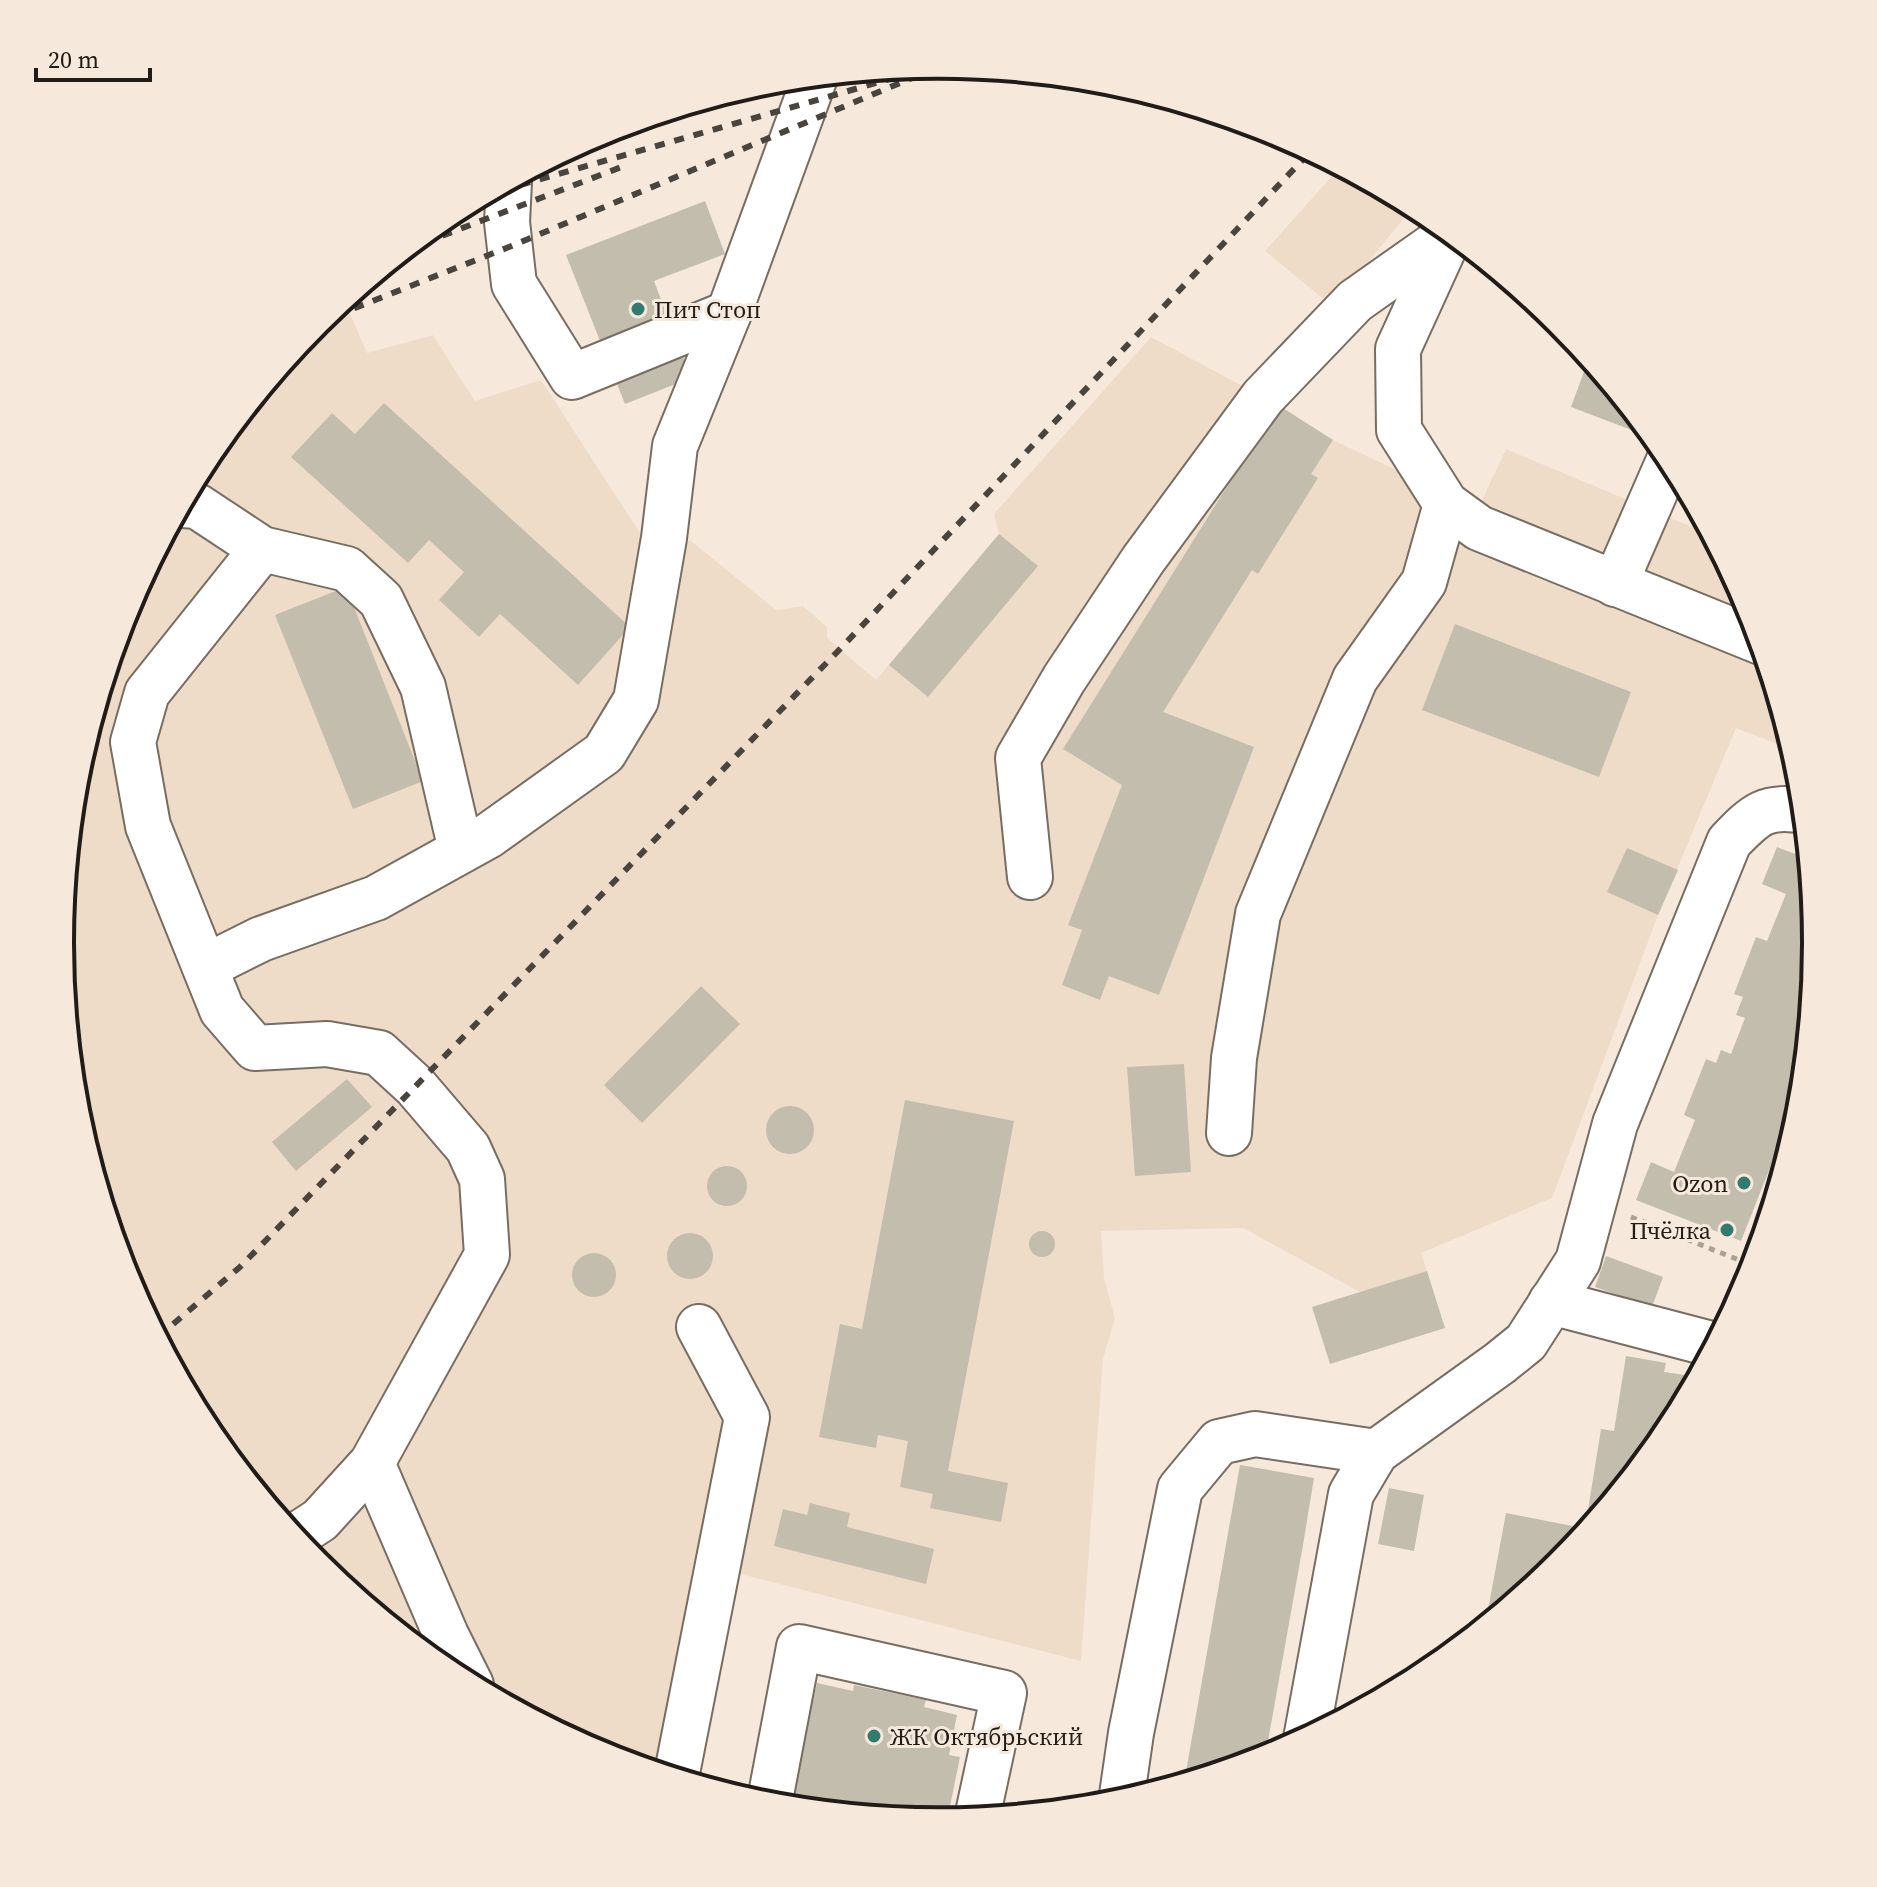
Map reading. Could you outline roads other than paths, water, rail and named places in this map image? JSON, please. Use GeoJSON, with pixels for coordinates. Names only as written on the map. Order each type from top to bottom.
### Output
{"type":"FeatureCollection","features":[{"type":"Feature","properties":{"kind":"street"},"geometry":{"type":"LineString","coordinates":[[205,967],[261,939],[376,898],[488,836],[604,753],[636,700],[664,538],[675,446],[729,313],[811,89]]}},
{"type":"Feature","properties":{"kind":"street"},"geometry":{"type":"LineString","coordinates":[[508,194],[507,222],[514,284],[572,377],[729,313]]}},
{"type":"Feature","properties":{"kind":"street"},"geometry":{"type":"LineString","coordinates":[[1030,877],[1018,758],[1064,679],[1143,560],[1263,397],[1355,301],[1441,241]]}},
{"type":"Feature","properties":{"kind":"street"},"geometry":{"type":"LineString","coordinates":[[1446,244],[1398,349],[1399,430],[1446,504],[1479,528],[1746,636]]}},
{"type":"Feature","properties":{"kind":"street"},"geometry":{"type":"LineString","coordinates":[[1615,584],[1663,473]]}},
{"type":"Feature","properties":{"kind":"street"},"geometry":{"type":"LineString","coordinates":[[1229,1133],[1234,1058],[1258,914],[1355,679],[1424,582],[1446,504]]}},
{"type":"Feature","properties":{"kind":"street"},"geometry":{"type":"LineString","coordinates":[[193,506],[262,549],[347,569],[381,600],[423,687],[461,850]]}},
{"type":"Feature","properties":{"kind":"street"},"geometry":{"type":"LineString","coordinates":[[262,549],[147,693],[133,742],[148,826],[222,1010],[255,1048],[327,1044],[379,1053],[415,1086],[468,1148],[482,1179],[487,1255],[372,1463],[320,1520],[304,1530]]}},
{"type":"Feature","properties":{"kind":"street"},"geometry":{"type":"LineString","coordinates":[[1309,1724],[1351,1494],[1376,1452],[1526,1342],[1578,1261],[1615,1124],[1729,842],[1754,816],[1783,807],[1792,809]]}},
{"type":"Feature","properties":{"kind":"street"},"geometry":{"type":"LineString","coordinates":[[1551,1302],[1705,1342]]}},
{"type":"Feature","properties":{"kind":"street"},"geometry":{"type":"LineString","coordinates":[[678,1767],[747,1417],[699,1327]]}},
{"type":"Feature","properties":{"kind":"street"},"geometry":{"type":"LineString","coordinates":[[1123,1787],[1131,1733],[1180,1489],[1219,1442],[1255,1434],[1376,1452]]}},
{"type":"Feature","properties":{"kind":"street"},"geometry":{"type":"LineString","coordinates":[[372,1463],[460,1663]]}},
{"type":"Feature","properties":{"kind":"street"},"geometry":{"type":"LineString","coordinates":[[772,1791],[799,1647],[1004,1693],[979,1807]]}},
{"type":"Feature","properties":{"kind":"railway"},"geometry":{"type":"LineString","coordinates":[[351,309],[509,247],[907,80]]}},
{"type":"Feature","properties":{"kind":"railway"},"geometry":{"type":"LineString","coordinates":[[529,182],[883,81]]}},
{"type":"Feature","properties":{"kind":"railway"},"geometry":{"type":"LineString","coordinates":[[165,1331],[240,1267],[840,649],[1303,160]]}},
{"type":"Feature","properties":{"kind":"railway"},"geometry":{"type":"LineString","coordinates":[[444,235],[624,166]]}},
{"type":"Feature","properties":{"kind":"place","name":"Пит Стоп"},"geometry":{"type":"Point","coordinates":[638,309]}},
{"type":"Feature","properties":{"kind":"place","name":"Ozon"},"geometry":{"type":"Point","coordinates":[1744,1183]}},
{"type":"Feature","properties":{"kind":"place","name":"Пчёлка"},"geometry":{"type":"Point","coordinates":[1727,1230]}},
{"type":"Feature","properties":{"kind":"place","name":"ЖК Октябрьский"},"geometry":{"type":"Point","coordinates":[874,1736]}}]}
